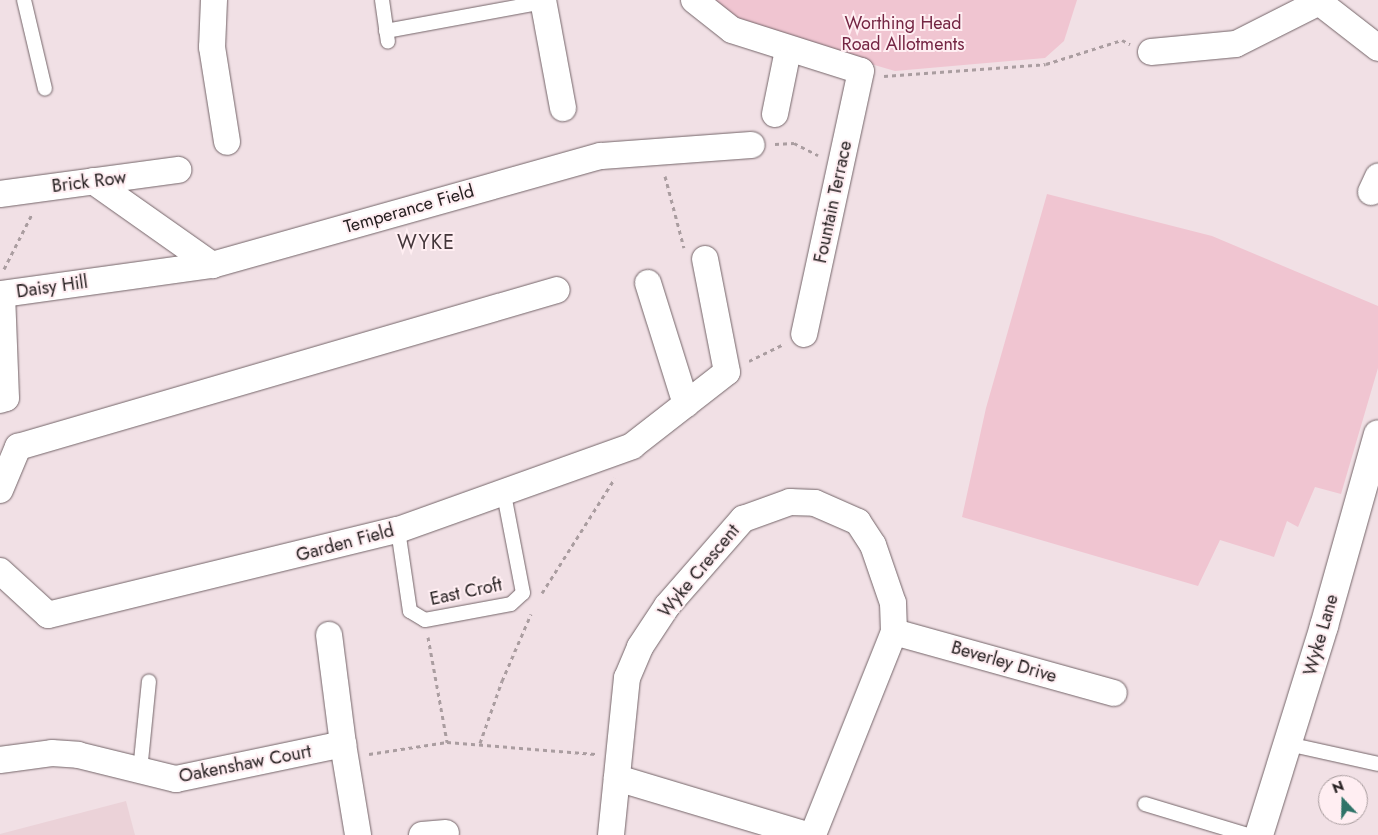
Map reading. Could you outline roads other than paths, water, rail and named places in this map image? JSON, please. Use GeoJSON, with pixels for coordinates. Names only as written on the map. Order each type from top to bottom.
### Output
{"type":"FeatureCollection","features":[{"type":"Feature","properties":{"kind":"street"},"geometry":{"type":"LineString","coordinates":[[214,0],[212,47],[227,142]]}},
{"type":"Feature","properties":{"kind":"street"},"geometry":{"type":"LineString","coordinates":[[694,0],[732,30],[788,50],[775,114]]}},
{"type":"Feature","properties":{"kind":"street"},"geometry":{"type":"LineString","coordinates":[[543,1],[563,108]]}},
{"type":"Feature","properties":{"kind":"street"},"geometry":{"type":"LineString","coordinates":[[1152,52],[1236,44],[1319,1],[1378,48]]}},
{"type":"Feature","properties":{"kind":"street","name":"Fountain Terrace"},"geometry":{"type":"LineString","coordinates":[[788,50],[861,71],[804,334]]}},
{"type":"Feature","properties":{"kind":"street","name":"Temperance Field"},"geometry":{"type":"LineString","coordinates":[[212,265],[601,156],[752,145]]}},
{"type":"Feature","properties":{"kind":"street","name":"Brick Row"},"geometry":{"type":"LineString","coordinates":[[0,194],[178,170]]}},
{"type":"Feature","properties":{"kind":"street"},"geometry":{"type":"LineString","coordinates":[[93,182],[212,265]]}},
{"type":"Feature","properties":{"kind":"street","name":"Garden Field"},"geometry":{"type":"LineString","coordinates":[[0,571],[48,615],[398,530],[635,443],[726,372],[705,259]]}},
{"type":"Feature","properties":{"kind":"street","name":"Daisy Hill"},"geometry":{"type":"LineString","coordinates":[[0,400],[6,398],[2,294],[212,265]]}},
{"type":"Feature","properties":{"kind":"street"},"geometry":{"type":"LineString","coordinates":[[648,283],[686,404]]}},
{"type":"Feature","properties":{"kind":"street"},"geometry":{"type":"LineString","coordinates":[[0,490],[18,447],[557,290]]}},
{"type":"Feature","properties":{"kind":"street","name":"Wyke Lane"},"geometry":{"type":"LineString","coordinates":[[1259,835],[1288,744],[1378,434]]}},
{"type":"Feature","properties":{"kind":"street","name":"Wyke Crescent"},"geometry":{"type":"LineString","coordinates":[[611,835],[627,678],[640,647],[667,606],[743,519],[790,502],[815,503],[858,522],[873,545],[888,583],[894,632],[813,835]]}},
{"type":"Feature","properties":{"kind":"street","name":"Beverley Drive"},"geometry":{"type":"LineString","coordinates":[[894,632],[1114,693]]}},
{"type":"Feature","properties":{"kind":"street"},"geometry":{"type":"LineString","coordinates":[[329,635],[344,751],[358,835]]}},
{"type":"Feature","properties":{"kind":"street","name":"Oakenshaw Court"},"geometry":{"type":"LineString","coordinates":[[0,760],[52,753],[78,755],[176,779],[344,751]]}},
{"type":"Feature","properties":{"kind":"street"},"geometry":{"type":"LineString","coordinates":[[618,767],[807,835]]}},
{"type":"Feature","properties":{"kind":"lane"},"geometry":{"type":"LineString","coordinates":[[24,0],[45,89]]}},
{"type":"Feature","properties":{"kind":"lane"},"geometry":{"type":"LineString","coordinates":[[382,0],[387,37],[543,1]]}},
{"type":"Feature","properties":{"kind":"lane","name":"East Croft"},"geometry":{"type":"LineString","coordinates":[[398,530],[410,611],[425,620],[511,604],[523,593],[506,505]]}},
{"type":"Feature","properties":{"kind":"lane"},"geometry":{"type":"LineString","coordinates":[[140,771],[149,680]]}},
{"type":"Feature","properties":{"kind":"lane"},"geometry":{"type":"LineString","coordinates":[[1288,744],[1378,764]]}},
{"type":"Feature","properties":{"kind":"lane"},"geometry":{"type":"LineString","coordinates":[[1145,804],[1248,835]]}},
{"type":"Feature","properties":{"kind":"district","name":"WYKE"},"geometry":{"type":"Point","coordinates":[426,242]}},
{"type":"Feature","properties":{"kind":"park label","name":"Worthing Head Road Allotments"},"geometry":{"type":"Point","coordinates":[903,34]}}]}
